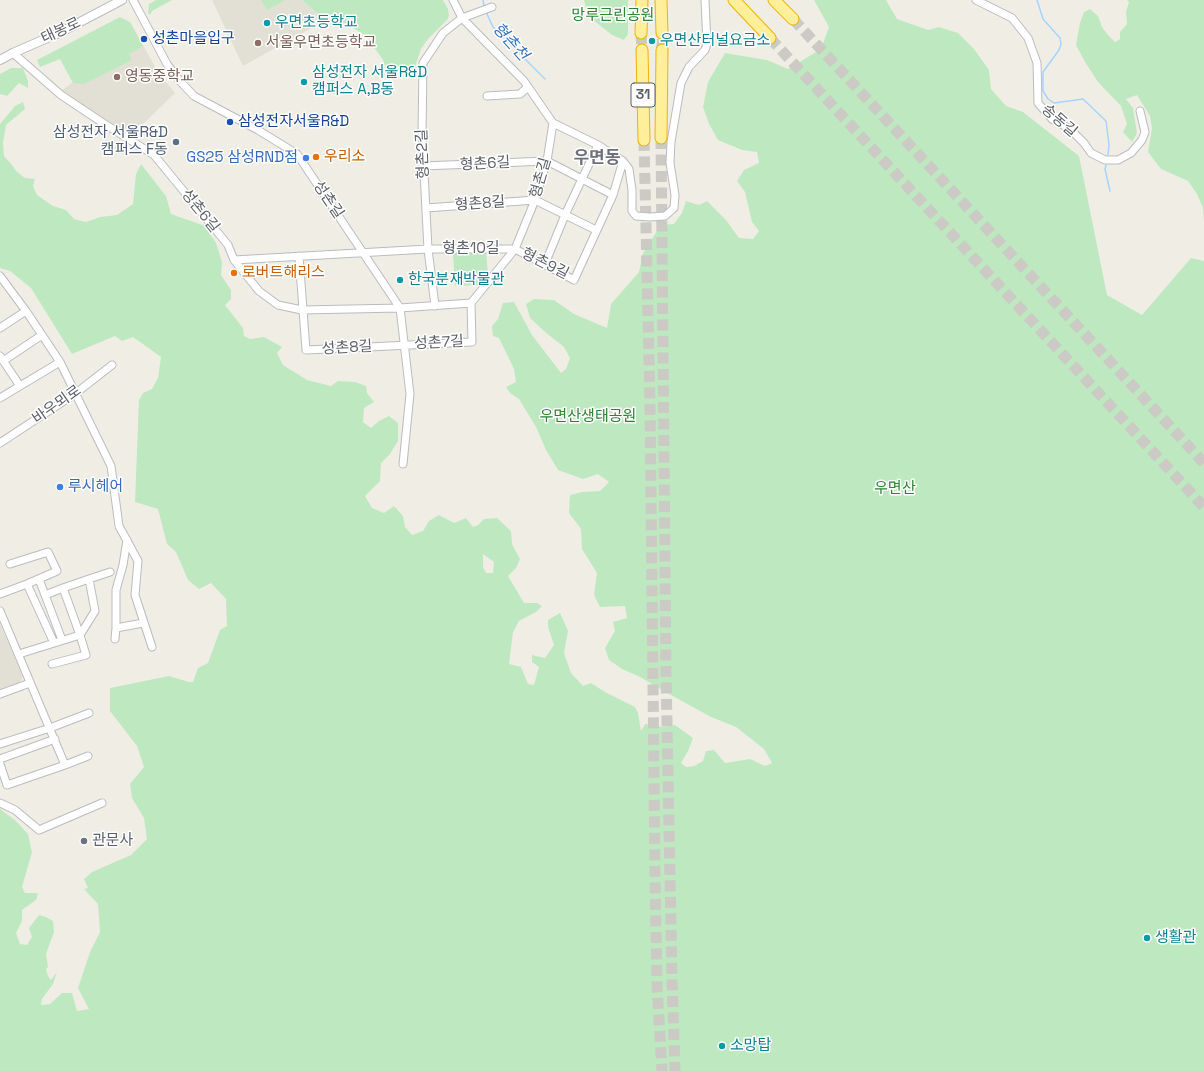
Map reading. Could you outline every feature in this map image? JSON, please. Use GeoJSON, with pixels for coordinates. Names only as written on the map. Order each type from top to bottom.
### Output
{"type":"FeatureCollection","features":[{"type":"Feature","properties":{"kind":"highway"},"geometry":{"type":"LineString","coordinates":[[641,33],[642,0]]}},
{"type":"Feature","properties":{"kind":"highway"},"geometry":{"type":"LineString","coordinates":[[660,0],[662,33]]}},
{"type":"Feature","properties":{"kind":"highway"},"geometry":{"type":"LineString","coordinates":[[734,0],[770,38]]}},
{"type":"Feature","properties":{"kind":"highway"},"geometry":{"type":"LineString","coordinates":[[774,0],[792,19]]}},
{"type":"Feature","properties":{"kind":"highway","name":"31"},"geometry":{"type":"LineString","coordinates":[[642,50],[644,140]]}},
{"type":"Feature","properties":{"kind":"highway","name":"31"},"geometry":{"type":"LineString","coordinates":[[661,138],[662,50]]}},
{"type":"Feature","properties":{"kind":"street","name":"태봉로"},"geometry":{"type":"LineString","coordinates":[[0,60],[61,32],[122,0]]}},
{"type":"Feature","properties":{"kind":"street","name":"성촌길"},"geometry":{"type":"LineString","coordinates":[[133,0],[167,64],[194,96],[258,130],[297,154],[364,252],[400,308],[410,394],[403,464]]}},
{"type":"Feature","properties":{"kind":"street"},"geometry":{"type":"LineString","coordinates":[[453,0],[462,18],[524,81],[553,124],[598,145],[623,161],[629,169],[632,190],[632,210],[636,216],[650,218],[665,216],[674,208],[670,163],[671,142],[681,83],[689,67],[705,50],[707,44],[705,0]]}},
{"type":"Feature","properties":{"kind":"street","name":"송동길"},"geometry":{"type":"LineString","coordinates":[[976,0],[1012,18],[1028,38],[1037,63],[1038,103],[1052,119],[1070,129],[1084,143],[1091,153],[1105,160],[1118,160],[1132,153],[1142,140],[1145,132],[1140,111]]}},
{"type":"Feature","properties":{"kind":"street","name":"형촌2길"},"geometry":{"type":"LineString","coordinates":[[435,306],[428,249],[422,134],[423,63],[443,33],[462,18],[492,6]]}},
{"type":"Feature","properties":{"kind":"street","name":"성촌6길"},"geometry":{"type":"LineString","coordinates":[[13,53],[61,94],[102,123],[154,155],[228,245],[234,260],[259,291],[278,305],[302,310],[400,308]]}},
{"type":"Feature","properties":{"kind":"street"},"geometry":{"type":"LineString","coordinates":[[487,96],[520,94],[528,87]]}},
{"type":"Feature","properties":{"kind":"street","name":"형촌길"},"geometry":{"type":"LineString","coordinates":[[471,303],[515,249],[535,200],[547,161],[553,124]]}},
{"type":"Feature","properties":{"kind":"street"},"geometry":{"type":"LineString","coordinates":[[545,264],[565,215],[598,145]]}},
{"type":"Feature","properties":{"kind":"street"},"geometry":{"type":"LineString","coordinates":[[547,161],[613,195]]}},
{"type":"Feature","properties":{"kind":"street","name":"형촌6길"},"geometry":{"type":"LineString","coordinates":[[424,166],[547,161]]}},
{"type":"Feature","properties":{"kind":"street"},"geometry":{"type":"LineString","coordinates":[[535,200],[596,230],[613,195],[623,161]]}},
{"type":"Feature","properties":{"kind":"street","name":"형촌8길"},"geometry":{"type":"LineString","coordinates":[[426,208],[535,200]]}},
{"type":"Feature","properties":{"kind":"street","name":"형촌9길"},"geometry":{"type":"LineString","coordinates":[[515,249],[574,280],[596,230]]}},
{"type":"Feature","properties":{"kind":"street","name":"형촌10길"},"geometry":{"type":"LineString","coordinates":[[234,260],[428,249],[515,249]]}},
{"type":"Feature","properties":{"kind":"street"},"geometry":{"type":"LineString","coordinates":[[299,256],[302,310]]}},
{"type":"Feature","properties":{"kind":"street"},"geometry":{"type":"LineString","coordinates":[[1,277],[60,362],[111,466],[119,526],[138,561],[135,595],[152,647]]}},
{"type":"Feature","properties":{"kind":"street"},"geometry":{"type":"LineString","coordinates":[[400,308],[471,303]]}},
{"type":"Feature","properties":{"kind":"street","name":"성촌7길"},"geometry":{"type":"LineString","coordinates":[[405,345],[472,342],[471,303]]}},
{"type":"Feature","properties":{"kind":"street","name":"성촌8길"},"geometry":{"type":"LineString","coordinates":[[302,310],[306,350],[405,345]]}},
{"type":"Feature","properties":{"kind":"street"},"geometry":{"type":"LineString","coordinates":[[0,328],[26,311]]}},
{"type":"Feature","properties":{"kind":"street"},"geometry":{"type":"LineString","coordinates":[[20,386],[2,358],[42,335]]}},
{"type":"Feature","properties":{"kind":"street"},"geometry":{"type":"LineString","coordinates":[[0,398],[60,362]]}},
{"type":"Feature","properties":{"kind":"street","name":"바우뫼로"},"geometry":{"type":"LineString","coordinates":[[0,444],[76,393],[112,364]]}},
{"type":"Feature","properties":{"kind":"street"},"geometry":{"type":"LineString","coordinates":[[115,639],[116,590],[123,566],[127,540]]}},
{"type":"Feature","properties":{"kind":"street"},"geometry":{"type":"LineString","coordinates":[[0,594],[57,571],[48,552],[10,564]]}},
{"type":"Feature","properties":{"kind":"street"},"geometry":{"type":"LineString","coordinates":[[45,595],[110,572]]}},
{"type":"Feature","properties":{"kind":"street"},"geometry":{"type":"LineString","coordinates":[[39,579],[62,640]]}},
{"type":"Feature","properties":{"kind":"street"},"geometry":{"type":"LineString","coordinates":[[19,654],[80,634],[96,611],[89,579]]}},
{"type":"Feature","properties":{"kind":"street"},"geometry":{"type":"LineString","coordinates":[[27,584],[54,643]]}},
{"type":"Feature","properties":{"kind":"street"},"geometry":{"type":"LineString","coordinates":[[52,664],[86,655],[63,588]]}},
{"type":"Feature","properties":{"kind":"street"},"geometry":{"type":"LineString","coordinates":[[0,611],[65,765]]}},
{"type":"Feature","properties":{"kind":"street"},"geometry":{"type":"LineString","coordinates":[[116,628],[143,623]]}},
{"type":"Feature","properties":{"kind":"street"},"geometry":{"type":"LineString","coordinates":[[0,694],[30,683]]}},
{"type":"Feature","properties":{"kind":"street"},"geometry":{"type":"LineString","coordinates":[[0,744],[50,728],[89,713]]}},
{"type":"Feature","properties":{"kind":"street"},"geometry":{"type":"LineString","coordinates":[[0,759],[55,739]]}},
{"type":"Feature","properties":{"kind":"street"},"geometry":{"type":"LineString","coordinates":[[0,764],[7,785],[88,756]]}},
{"type":"Feature","properties":{"kind":"street"},"geometry":{"type":"LineString","coordinates":[[0,803],[15,810],[39,830],[102,803]]}},
{"type":"Feature","properties":{"kind":"shaded area","name":"서울우면초등학교"},"geometry":{"type":"Polygon","coordinates":[[[212,0],[302,0],[324,21],[243,66],[212,0]]]}},
{"type":"Feature","properties":{"kind":"shaded area","name":"영동중학교"},"geometry":{"type":"Polygon","coordinates":[[[130,22],[158,72],[175,93],[131,136],[61,91],[73,82],[60,59],[130,22]]]}},
{"type":"Feature","properties":{"kind":"shaded area"},"geometry":{"type":"Polygon","coordinates":[[[0,624],[23,677],[19,684],[0,692],[0,624]]]}},
{"type":"Feature","properties":{"kind":"green space"},"geometry":{"type":"Polygon","coordinates":[[[156,0],[172,0],[152,11],[150,15],[148,13],[149,4],[156,0]]]}},
{"type":"Feature","properties":{"kind":"green space"},"geometry":{"type":"Polygon","coordinates":[[[261,0],[285,0],[267,10],[261,0]]]}},
{"type":"Feature","properties":{"kind":"green space"},"geometry":{"type":"Polygon","coordinates":[[[302,0],[443,0],[448,9],[449,15],[448,19],[428,39],[421,49],[414,70],[387,70],[383,60],[366,36],[347,24],[319,15],[302,0]]]}},
{"type":"Feature","properties":{"kind":"green space","name":"망루근린공원"},"geometry":{"type":"Polygon","coordinates":[[[584,0],[628,0],[628,34],[624,40],[612,35],[588,16],[584,0]]]}},
{"type":"Feature","properties":{"kind":"green space","name":"우면산"},"geometry":{"type":"Polygon","coordinates":[[[814,0],[886,0],[897,19],[928,30],[939,27],[958,33],[974,49],[989,70],[991,89],[1006,106],[1023,112],[1079,156],[1107,295],[1142,315],[1191,258],[1204,261],[1204,1071],[0,1071],[0,809],[16,821],[28,834],[32,852],[22,887],[25,893],[38,893],[36,900],[22,910],[22,921],[16,933],[20,944],[27,945],[32,937],[29,928],[39,915],[53,921],[54,932],[46,954],[48,967],[46,969],[51,980],[57,972],[53,984],[42,999],[41,1005],[50,1004],[62,993],[72,993],[77,1011],[89,1009],[78,988],[90,952],[100,932],[98,904],[84,889],[88,888],[84,879],[92,872],[131,855],[147,839],[144,818],[132,798],[130,784],[144,767],[137,746],[110,711],[110,688],[169,676],[193,682],[198,668],[208,663],[220,630],[227,626],[226,599],[211,583],[199,589],[188,580],[176,552],[167,544],[158,509],[135,502],[139,400],[143,393],[152,389],[158,378],[161,357],[133,337],[122,341],[115,336],[72,354],[31,288],[10,271],[0,268],[0,124],[15,106],[23,102],[25,109],[6,125],[3,143],[4,156],[16,171],[25,178],[35,179],[33,186],[37,195],[53,206],[66,210],[74,219],[86,222],[100,217],[117,215],[133,204],[136,174],[141,164],[166,196],[171,214],[205,226],[216,243],[222,262],[221,275],[231,290],[231,299],[225,305],[243,328],[244,336],[250,339],[264,337],[282,347],[277,353],[283,365],[307,380],[331,386],[338,381],[355,382],[366,386],[367,393],[374,402],[364,408],[363,422],[371,428],[379,421],[389,416],[398,423],[398,441],[390,454],[381,463],[380,481],[365,496],[372,508],[384,513],[394,506],[403,516],[405,527],[412,535],[423,531],[429,521],[439,515],[454,523],[466,518],[473,527],[478,525],[484,519],[497,518],[511,531],[512,544],[520,559],[516,568],[508,576],[524,603],[537,603],[542,606],[536,612],[519,621],[513,632],[509,664],[521,667],[528,684],[534,685],[539,667],[532,662],[532,655],[545,658],[554,645],[548,627],[548,620],[560,613],[568,631],[564,653],[571,673],[583,686],[591,683],[635,707],[638,713],[641,731],[645,724],[663,727],[675,725],[693,738],[681,763],[686,767],[694,766],[703,761],[706,751],[714,750],[725,763],[750,759],[765,766],[772,763],[764,749],[736,727],[711,717],[640,677],[622,669],[609,660],[605,648],[615,631],[613,622],[627,618],[625,606],[600,607],[594,595],[597,573],[582,549],[581,529],[569,513],[570,495],[582,492],[600,491],[609,482],[598,474],[583,479],[558,470],[546,450],[536,427],[519,399],[510,393],[506,387],[516,382],[514,369],[499,338],[493,336],[492,326],[498,319],[503,303],[514,302],[532,335],[561,373],[566,369],[570,358],[564,347],[530,318],[526,304],[534,299],[554,300],[574,314],[607,328],[611,304],[639,272],[643,253],[661,225],[674,224],[682,213],[686,201],[699,205],[707,201],[726,220],[739,238],[753,239],[759,231],[752,222],[745,192],[737,181],[744,170],[759,163],[757,152],[742,150],[718,140],[709,124],[703,107],[708,82],[725,53],[767,60],[788,69],[821,49],[829,27],[814,0]],[[483,554],[483,567],[486,573],[493,573],[494,562],[483,554]]]}},
{"type":"Feature","properties":{"kind":"green space"},"geometry":{"type":"Polygon","coordinates":[[[1127,0],[1204,0],[1204,222],[1203,208],[1197,194],[1188,181],[1161,169],[1148,152],[1152,128],[1150,116],[1137,95],[1126,99],[1133,108],[1137,133],[1132,142],[1123,132],[1127,124],[1121,106],[1098,82],[1076,45],[1080,23],[1084,12],[1090,9],[1098,16],[1102,27],[1115,42],[1120,39],[1120,32],[1127,24],[1126,12],[1129,2],[1127,0]]]}},
{"type":"Feature","properties":{"kind":"green space"},"geometry":{"type":"Polygon","coordinates":[[[120,17],[130,22],[143,46],[129,54],[132,60],[84,84],[73,83],[60,59],[40,67],[37,60],[120,17]]]}},
{"type":"Feature","properties":{"kind":"green space"},"geometry":{"type":"Polygon","coordinates":[[[11,68],[23,68],[28,81],[28,88],[19,83],[7,96],[0,95],[0,74],[11,68]]]}},
{"type":"Feature","properties":{"kind":"green space"},"geometry":{"type":"Polygon","coordinates":[[[486,252],[488,274],[479,285],[455,286],[453,253],[486,252]]]}},
{"type":"Feature","properties":{"kind":"waterway","name":"형촌천"},"geometry":{"type":"LineString","coordinates":[[483,0],[484,6]]}},
{"type":"Feature","properties":{"kind":"waterway"},"geometry":{"type":"LineString","coordinates":[[1037,0],[1043,19],[1060,38],[1061,44],[1059,50],[1043,72],[1043,91],[1048,99],[1054,103],[1083,99],[1106,121],[1109,145],[1108,155]]}},
{"type":"Feature","properties":{"kind":"waterway","name":"형촌천"},"geometry":{"type":"LineString","coordinates":[[486,12],[493,27],[545,79]]}},
{"type":"Feature","properties":{"kind":"waterway"},"geometry":{"type":"LineString","coordinates":[[1106,165],[1105,169],[1110,191]]}},
{"type":"Feature","properties":{"kind":"tunnel"},"geometry":{"type":"LineString","coordinates":[[793,19],[1204,463]]}},
{"type":"Feature","properties":{"kind":"tunnel"},"geometry":{"type":"LineString","coordinates":[[641,33],[642,50]]}},
{"type":"Feature","properties":{"kind":"tunnel"},"geometry":{"type":"LineString","coordinates":[[662,33],[662,50]]}},
{"type":"Feature","properties":{"kind":"tunnel"},"geometry":{"type":"LineString","coordinates":[[770,38],[1204,507]]}},
{"type":"Feature","properties":{"kind":"tunnel"},"geometry":{"type":"LineString","coordinates":[[661,138],[666,672],[675,1071]]}},
{"type":"Feature","properties":{"kind":"tunnel"},"geometry":{"type":"LineString","coordinates":[[644,140],[650,404],[657,985],[662,1071]]}},
{"type":"Feature","properties":{"kind":"place","name":"우면초등학교"},"geometry":{"type":"Point","coordinates":[267,23]}},
{"type":"Feature","properties":{"kind":"place","name":"성촌마을입구"},"geometry":{"type":"Point","coordinates":[144,39]}},
{"type":"Feature","properties":{"kind":"place","name":"우면산터널요금소"},"geometry":{"type":"Point","coordinates":[652,41]}},
{"type":"Feature","properties":{"kind":"place","name":"서울우면초등학교"},"geometry":{"type":"Point","coordinates":[258,43]}},
{"type":"Feature","properties":{"kind":"place","name":"영동중학교"},"geometry":{"type":"Point","coordinates":[117,77]}},
{"type":"Feature","properties":{"kind":"place","name":"삼성전자 서울R&D 캠퍼스 A,B동"},"geometry":{"type":"Point","coordinates":[304,82]}},
{"type":"Feature","properties":{"kind":"place","name":"삼성전자서울R&D"},"geometry":{"type":"Point","coordinates":[230,122]}},
{"type":"Feature","properties":{"kind":"place","name":"삼성전자 서울R&D 캠퍼스 F동"},"geometry":{"type":"Point","coordinates":[176,142]}},
{"type":"Feature","properties":{"kind":"place","name":"우리소"},"geometry":{"type":"Point","coordinates":[316,157]}},
{"type":"Feature","properties":{"kind":"place","name":"GS25 삼성RND점"},"geometry":{"type":"Point","coordinates":[306,158]}},
{"type":"Feature","properties":{"kind":"place","name":"로버트해리스"},"geometry":{"type":"Point","coordinates":[234,273]}},
{"type":"Feature","properties":{"kind":"place","name":"한국분재박물관"},"geometry":{"type":"Point","coordinates":[400,280]}},
{"type":"Feature","properties":{"kind":"place","name":"루시헤어"},"geometry":{"type":"Point","coordinates":[60,487]}},
{"type":"Feature","properties":{"kind":"place","name":"관문사"},"geometry":{"type":"Point","coordinates":[84,841]}},
{"type":"Feature","properties":{"kind":"place","name":"생활관"},"geometry":{"type":"Point","coordinates":[1147,938]}},
{"type":"Feature","properties":{"kind":"place","name":"소망탑"},"geometry":{"type":"Point","coordinates":[722,1046]}},
{"type":"Feature","properties":{"kind":"district","name":"우면동"},"geometry":{"type":"Point","coordinates":[597,158]}},
{"type":"Feature","properties":{"kind":"park label","name":"우면산생태공원"},"geometry":{"type":"Point","coordinates":[588,417]}}]}
